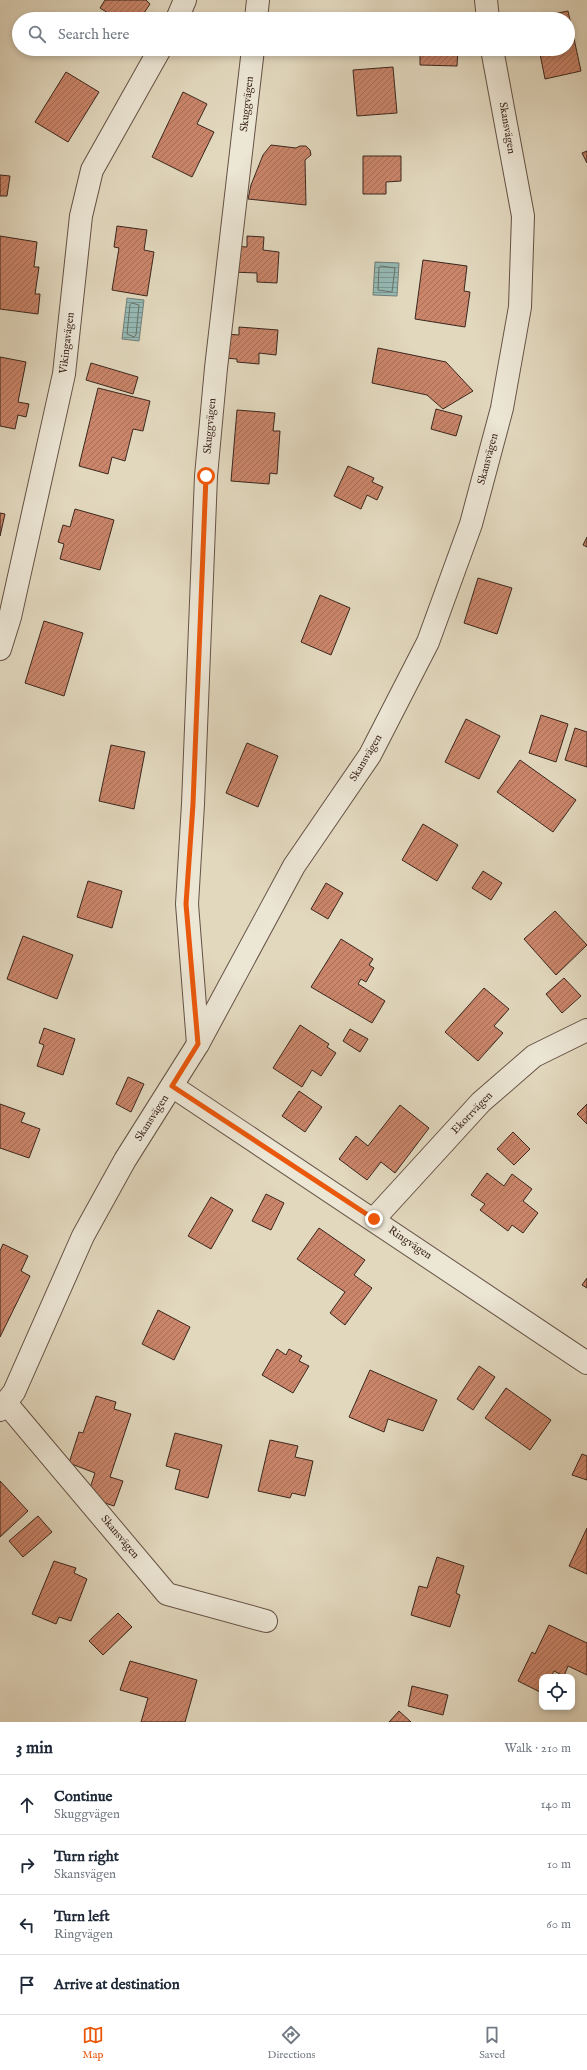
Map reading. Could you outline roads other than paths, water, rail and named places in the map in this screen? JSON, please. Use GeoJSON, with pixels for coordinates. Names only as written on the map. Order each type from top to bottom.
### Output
{"type":"FeatureCollection","features":[{"type":"Feature","properties":{"kind":"street"},"geometry":{"type":"LineString","coordinates":[[180,12],[185,0]]}},
{"type":"Feature","properties":{"kind":"street"},"geometry":{"type":"LineString","coordinates":[[257,12],[258,0]]}},
{"type":"Feature","properties":{"kind":"street"},"geometry":{"type":"LineString","coordinates":[[486,0],[487,12]]}},
{"type":"Feature","properties":{"kind":"street","name":"Vikingavägen"},"geometry":{"type":"LineString","coordinates":[[0,649],[10,617],[64,374],[81,216],[92,170],[156,56]]}},
{"type":"Feature","properties":{"kind":"street","name":"Skuggvägen"},"geometry":{"type":"LineString","coordinates":[[198,1044],[186,904],[193,804],[206,476],[216,368],[252,56]]}},
{"type":"Feature","properties":{"kind":"street","name":"Skansvägen"},"geometry":{"type":"LineString","coordinates":[[266,1621],[167,1594],[3,1406],[14,1392],[82,1236],[126,1160],[198,1044],[294,866],[370,755],[428,642],[471,524],[502,408],[520,307],[523,216],[493,56]]}},
{"type":"Feature","properties":{"kind":"street","name":"Ekorrvägen"},"geometry":{"type":"LineString","coordinates":[[374,1219],[481,1102],[534,1056],[587,1030]]}},
{"type":"Feature","properties":{"kind":"street","name":"Ringvägen"},"geometry":{"type":"LineString","coordinates":[[172,1086],[374,1219],[587,1363]]}},
{"type":"Feature","properties":{"kind":"water"},"geometry":{"type":"Polygon","coordinates":[[[375,262],[399,263],[397,296],[373,295],[375,262]]]}},
{"type":"Feature","properties":{"kind":"water"},"geometry":{"type":"Polygon","coordinates":[[[127,298],[144,300],[139,341],[122,339],[127,298]]]}}]}
